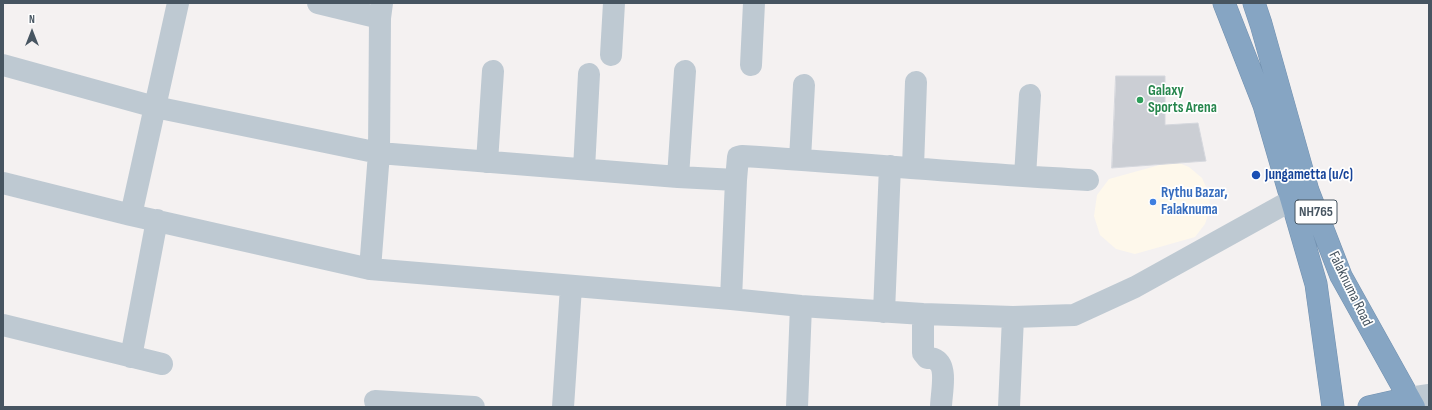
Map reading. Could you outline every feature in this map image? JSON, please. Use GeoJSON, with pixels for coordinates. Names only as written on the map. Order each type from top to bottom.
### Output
{"type":"FeatureCollection","features":[{"type":"Feature","properties":{"kind":"highway","name":"Falaknuma Road"},"geometry":{"type":"LineString","coordinates":[[1224,3],[1264,105],[1316,284],[1333,407]]}},
{"type":"Feature","properties":{"kind":"highway","name":"Falaknuma Road"},"geometry":{"type":"LineString","coordinates":[[1254,3],[1308,191],[1341,276],[1417,400]]}},
{"type":"Feature","properties":{"kind":"highway"},"geometry":{"type":"LineString","coordinates":[[1370,407],[1417,400]]}},
{"type":"Feature","properties":{"kind":"street"},"geometry":{"type":"LineString","coordinates":[[131,214],[178,3]]}},
{"type":"Feature","properties":{"kind":"street"},"geometry":{"type":"LineString","coordinates":[[318,3],[381,11],[379,153],[370,270]]}},
{"type":"Feature","properties":{"kind":"street"},"geometry":{"type":"LineString","coordinates":[[611,55],[614,3]]}},
{"type":"Feature","properties":{"kind":"street"},"geometry":{"type":"LineString","coordinates":[[751,65],[754,3]]}},
{"type":"Feature","properties":{"kind":"street"},"geometry":{"type":"LineString","coordinates":[[3,65],[155,107],[379,153],[678,177],[736,180]]}},
{"type":"Feature","properties":{"kind":"street"},"geometry":{"type":"LineString","coordinates":[[487,162],[492,71]]}},
{"type":"Feature","properties":{"kind":"street"},"geometry":{"type":"LineString","coordinates":[[678,177],[685,71]]}},
{"type":"Feature","properties":{"kind":"street"},"geometry":{"type":"LineString","coordinates":[[584,169],[589,74]]}},
{"type":"Feature","properties":{"kind":"street"},"geometry":{"type":"LineString","coordinates":[[913,167],[916,82]]}},
{"type":"Feature","properties":{"kind":"street"},"geometry":{"type":"LineString","coordinates":[[800,159],[804,85]]}},
{"type":"Feature","properties":{"kind":"street"},"geometry":{"type":"LineString","coordinates":[[1025,176],[1030,95]]}},
{"type":"Feature","properties":{"kind":"street"},"geometry":{"type":"LineString","coordinates":[[731,299],[738,157],[800,159],[1088,180]]}},
{"type":"Feature","properties":{"kind":"street"},"geometry":{"type":"LineString","coordinates":[[884,312],[890,166]]}},
{"type":"Feature","properties":{"kind":"street"},"geometry":{"type":"LineString","coordinates":[[3,183],[370,270],[801,306],[884,312],[1013,317],[1074,315],[1135,287],[1292,200]]}},
{"type":"Feature","properties":{"kind":"street"},"geometry":{"type":"LineString","coordinates":[[131,357],[157,220]]}},
{"type":"Feature","properties":{"kind":"street"},"geometry":{"type":"LineString","coordinates":[[564,407],[571,287]]}},
{"type":"Feature","properties":{"kind":"street"},"geometry":{"type":"LineString","coordinates":[[797,407],[801,306]]}},
{"type":"Feature","properties":{"kind":"street"},"geometry":{"type":"LineString","coordinates":[[923,314],[923,353],[927,358],[936,359],[941,365],[943,373],[940,407]]}},
{"type":"Feature","properties":{"kind":"street"},"geometry":{"type":"LineString","coordinates":[[1009,407],[1013,317]]}},
{"type":"Feature","properties":{"kind":"street"},"geometry":{"type":"LineString","coordinates":[[3,325],[162,364]]}},
{"type":"Feature","properties":{"kind":"street"},"geometry":{"type":"LineString","coordinates":[[375,401],[474,407]]}},
{"type":"Feature","properties":{"kind":"shaded area","name":"Rythu Bazar, Falaknuma"},"geometry":{"type":"Polygon","coordinates":[[[1174,161],[1189,167],[1202,178],[1209,193],[1210,209],[1205,224],[1195,237],[1135,254],[1116,249],[1100,235],[1094,216],[1097,195],[1109,179],[1174,161]]]}},
{"type":"Feature","properties":{"kind":"building","name":"Galaxy Sports Arena"},"geometry":{"type":"Polygon","coordinates":[[[1116,76],[1165,76],[1165,125],[1198,123],[1206,161],[1112,168],[1116,76]]]}},
{"type":"Feature","properties":{"kind":"place","name":"Galaxy Sports Arena"},"geometry":{"type":"Point","coordinates":[1140,100]}},
{"type":"Feature","properties":{"kind":"place","name":"Jungametta (u/c)"},"geometry":{"type":"Point","coordinates":[1256,175]}},
{"type":"Feature","properties":{"kind":"place","name":"Rythu Bazar, Falaknuma"},"geometry":{"type":"Point","coordinates":[1153,202]}}]}
